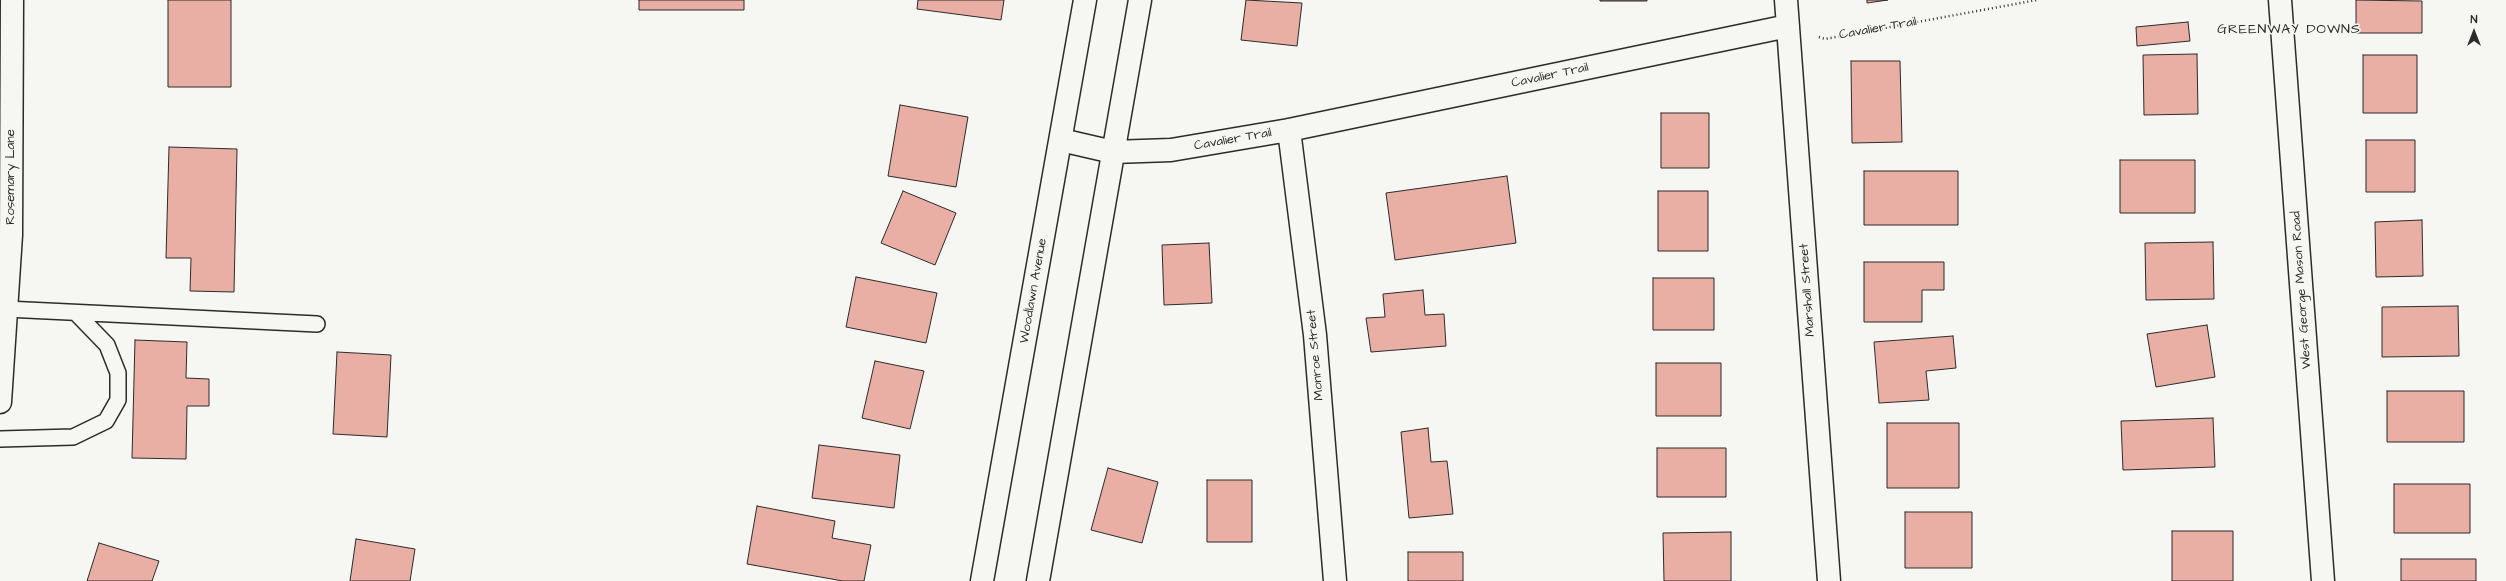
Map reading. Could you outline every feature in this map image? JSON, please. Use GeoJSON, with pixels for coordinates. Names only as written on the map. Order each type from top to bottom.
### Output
{"type":"FeatureCollection","features":[{"type":"Feature","properties":{"kind":"street","name":"Rosemary Lane"},"geometry":{"type":"LineString","coordinates":[[0,402],[11,235],[12,0]]}},
{"type":"Feature","properties":{"kind":"street","name":"Woodlawn Avenue"},"geometry":{"type":"LineString","coordinates":[[982,581],[1086,0]]}},
{"type":"Feature","properties":{"kind":"street"},"geometry":{"type":"LineString","coordinates":[[1038,581],[1140,0]]}},
{"type":"Feature","properties":{"kind":"street","name":"Marshall Street"},"geometry":{"type":"LineString","coordinates":[[1786,0],[1829,581]]}},
{"type":"Feature","properties":{"kind":"street","name":"West George Mason Road"},"geometry":{"type":"LineString","coordinates":[[2280,0],[2323,581]]}},
{"type":"Feature","properties":{"kind":"street","name":"Cavalier Trail"},"geometry":{"type":"LineString","coordinates":[[1061,140],[1113,152],[1171,150],[1289,130],[1788,26]]}},
{"type":"Feature","properties":{"kind":"street","name":"Monroe Street"},"geometry":{"type":"LineString","coordinates":[[1289,130],[1315,335],[1335,581]]}},
{"type":"Feature","properties":{"kind":"lane"},"geometry":{"type":"LineString","coordinates":[[6,309],[317,324]]}},
{"type":"Feature","properties":{"kind":"lane"},"geometry":{"type":"LineString","coordinates":[[0,439],[73,437],[106,421],[118,400],[118,373],[107,345],[76,313]]}},
{"type":"Feature","properties":{"kind":"path","name":"Cavalier Trail"},"geometry":{"type":"LineString","coordinates":[[1788,26],[1825,39],[2037,0]]}},
{"type":"Feature","properties":{"kind":"building"},"geometry":{"type":"Polygon","coordinates":[[[168,0],[231,0],[231,87],[168,87],[168,0]]]}},
{"type":"Feature","properties":{"kind":"building"},"geometry":{"type":"Polygon","coordinates":[[[639,0],[744,0],[744,10],[639,10],[639,0]]]}},
{"type":"Feature","properties":{"kind":"building"},"geometry":{"type":"Polygon","coordinates":[[[918,0],[1004,0],[1001,20],[917,9],[918,0]]]}},
{"type":"Feature","properties":{"kind":"building"},"geometry":{"type":"Polygon","coordinates":[[[1246,0],[1302,3],[1297,46],[1241,40],[1246,0]]]}},
{"type":"Feature","properties":{"kind":"building"},"geometry":{"type":"Polygon","coordinates":[[[1647,0],[1647,1],[1600,1],[1647,0]]]}},
{"type":"Feature","properties":{"kind":"building"},"geometry":{"type":"Polygon","coordinates":[[[1867,0],[1888,0],[1867,3],[1867,0]]]}},
{"type":"Feature","properties":{"kind":"building"},"geometry":{"type":"Polygon","coordinates":[[[2356,0],[2422,1],[2422,33],[2356,33],[2356,0]]]}},
{"type":"Feature","properties":{"kind":"building"},"geometry":{"type":"Polygon","coordinates":[[[2188,22],[2190,41],[2137,46],[2136,27],[2188,22]]]}},
{"type":"Feature","properties":{"kind":"building"},"geometry":{"type":"Polygon","coordinates":[[[2197,54],[2198,114],[2144,115],[2143,55],[2197,54]]]}},
{"type":"Feature","properties":{"kind":"building"},"geometry":{"type":"Polygon","coordinates":[[[2363,55],[2417,55],[2417,113],[2363,113],[2363,55]]]}},
{"type":"Feature","properties":{"kind":"building"},"geometry":{"type":"Polygon","coordinates":[[[1851,61],[1900,61],[1902,142],[1852,143],[1851,61]]]}},
{"type":"Feature","properties":{"kind":"building"},"geometry":{"type":"Polygon","coordinates":[[[900,105],[968,117],[956,187],[888,176],[900,105]]]}},
{"type":"Feature","properties":{"kind":"building"},"geometry":{"type":"Polygon","coordinates":[[[1661,113],[1709,113],[1709,168],[1661,168],[1661,113]]]}},
{"type":"Feature","properties":{"kind":"building"},"geometry":{"type":"Polygon","coordinates":[[[2366,140],[2415,140],[2415,192],[2366,192],[2366,140]]]}},
{"type":"Feature","properties":{"kind":"building"},"geometry":{"type":"Polygon","coordinates":[[[169,147],[237,149],[234,292],[190,291],[191,258],[166,258],[169,147]]]}},
{"type":"Feature","properties":{"kind":"building"},"geometry":{"type":"Polygon","coordinates":[[[2120,160],[2195,160],[2195,213],[2120,213],[2120,160]]]}},
{"type":"Feature","properties":{"kind":"building"},"geometry":{"type":"Polygon","coordinates":[[[1864,171],[1958,171],[1958,225],[1864,225],[1864,171]]]}},
{"type":"Feature","properties":{"kind":"building"},"geometry":{"type":"Polygon","coordinates":[[[1507,176],[1516,243],[1395,260],[1386,193],[1507,176]]]}},
{"type":"Feature","properties":{"kind":"building"},"geometry":{"type":"Polygon","coordinates":[[[903,191],[956,213],[935,265],[881,243],[903,191]]]}},
{"type":"Feature","properties":{"kind":"building"},"geometry":{"type":"Polygon","coordinates":[[[1658,191],[1708,191],[1708,251],[1658,251],[1658,191]]]}},
{"type":"Feature","properties":{"kind":"building"},"geometry":{"type":"Polygon","coordinates":[[[2422,220],[2423,276],[2376,277],[2375,222],[2422,220]]]}},
{"type":"Feature","properties":{"kind":"building"},"geometry":{"type":"Polygon","coordinates":[[[2213,242],[2214,299],[2146,300],[2145,243],[2213,242]]]}},
{"type":"Feature","properties":{"kind":"building"},"geometry":{"type":"Polygon","coordinates":[[[1209,243],[1212,303],[1164,305],[1162,245],[1209,243]]]}},
{"type":"Feature","properties":{"kind":"building"},"geometry":{"type":"Polygon","coordinates":[[[1864,262],[1944,262],[1944,290],[1922,290],[1922,322],[1864,322],[1864,262]]]}},
{"type":"Feature","properties":{"kind":"building"},"geometry":{"type":"Polygon","coordinates":[[[856,277],[937,293],[926,343],[846,327],[856,277]]]}},
{"type":"Feature","properties":{"kind":"building"},"geometry":{"type":"Polygon","coordinates":[[[1653,278],[1714,278],[1714,330],[1653,330],[1653,278]]]}},
{"type":"Feature","properties":{"kind":"building"},"geometry":{"type":"Polygon","coordinates":[[[1423,290],[1425,315],[1444,314],[1446,346],[1371,352],[1366,318],[1385,317],[1383,294],[1423,290]]]}},
{"type":"Feature","properties":{"kind":"building"},"geometry":{"type":"Polygon","coordinates":[[[2458,306],[2459,356],[2382,357],[2382,307],[2458,306]]]}},
{"type":"Feature","properties":{"kind":"building"},"geometry":{"type":"Polygon","coordinates":[[[2207,325],[2215,377],[2156,387],[2147,334],[2207,325]]]}},
{"type":"Feature","properties":{"kind":"building"},"geometry":{"type":"Polygon","coordinates":[[[1953,336],[1956,368],[1926,371],[1929,400],[1879,403],[1874,342],[1953,336]]]}},
{"type":"Feature","properties":{"kind":"building"},"geometry":{"type":"Polygon","coordinates":[[[135,340],[187,342],[186,378],[209,379],[209,406],[187,406],[186,459],[132,458],[135,340]]]}},
{"type":"Feature","properties":{"kind":"building"},"geometry":{"type":"Polygon","coordinates":[[[337,352],[391,355],[387,437],[333,434],[337,352]]]}},
{"type":"Feature","properties":{"kind":"building"},"geometry":{"type":"Polygon","coordinates":[[[875,361],[924,371],[910,429],[862,418],[875,361]]]}},
{"type":"Feature","properties":{"kind":"building"},"geometry":{"type":"Polygon","coordinates":[[[1656,363],[1721,363],[1721,416],[1656,416],[1656,363]]]}},
{"type":"Feature","properties":{"kind":"building"},"geometry":{"type":"Polygon","coordinates":[[[2387,391],[2464,391],[2464,442],[2387,442],[2387,391]]]}},
{"type":"Feature","properties":{"kind":"building"},"geometry":{"type":"Polygon","coordinates":[[[2213,418],[2215,467],[2123,470],[2121,421],[2213,418]]]}},
{"type":"Feature","properties":{"kind":"building"},"geometry":{"type":"Polygon","coordinates":[[[1887,423],[1959,423],[1959,488],[1887,488],[1887,423]]]}},
{"type":"Feature","properties":{"kind":"building"},"geometry":{"type":"Polygon","coordinates":[[[1428,428],[1431,462],[1447,461],[1453,514],[1409,518],[1401,432],[1428,428]]]}},
{"type":"Feature","properties":{"kind":"building"},"geometry":{"type":"Polygon","coordinates":[[[819,445],[900,455],[894,508],[812,498],[819,445]]]}},
{"type":"Feature","properties":{"kind":"building"},"geometry":{"type":"Polygon","coordinates":[[[1657,448],[1726,448],[1726,497],[1657,497],[1657,448]]]}},
{"type":"Feature","properties":{"kind":"building"},"geometry":{"type":"Polygon","coordinates":[[[1108,468],[1158,482],[1142,543],[1091,530],[1108,468]]]}},
{"type":"Feature","properties":{"kind":"building"},"geometry":{"type":"Polygon","coordinates":[[[1207,480],[1252,480],[1252,542],[1207,542],[1207,480]]]}},
{"type":"Feature","properties":{"kind":"building"},"geometry":{"type":"Polygon","coordinates":[[[2394,484],[2470,484],[2470,533],[2394,533],[2394,484]]]}},
{"type":"Feature","properties":{"kind":"building"},"geometry":{"type":"Polygon","coordinates":[[[757,506],[835,521],[832,538],[871,545],[864,581],[843,581],[747,564],[757,506]]]}},
{"type":"Feature","properties":{"kind":"building"},"geometry":{"type":"Polygon","coordinates":[[[1905,512],[1972,512],[1972,568],[1905,568],[1905,512]]]}},
{"type":"Feature","properties":{"kind":"building"},"geometry":{"type":"Polygon","coordinates":[[[2172,531],[2233,531],[2233,581],[2172,581],[2172,531]]]}},
{"type":"Feature","properties":{"kind":"building"},"geometry":{"type":"Polygon","coordinates":[[[1731,532],[1731,581],[1664,581],[1663,533],[1731,532]]]}},
{"type":"Feature","properties":{"kind":"building"},"geometry":{"type":"Polygon","coordinates":[[[356,539],[415,549],[410,581],[350,581],[356,539]]]}},
{"type":"Feature","properties":{"kind":"building"},"geometry":{"type":"Polygon","coordinates":[[[99,543],[159,561],[152,581],[87,581],[99,543]]]}},
{"type":"Feature","properties":{"kind":"building"},"geometry":{"type":"Polygon","coordinates":[[[1408,552],[1463,552],[1463,581],[1408,581],[1408,552]]]}},
{"type":"Feature","properties":{"kind":"building"},"geometry":{"type":"Polygon","coordinates":[[[2401,559],[2476,559],[2476,581],[2401,581],[2401,559]]]}},
{"type":"Feature","properties":{"kind":"district","name":"GREENWAY DOWNS"},"geometry":{"type":"Point","coordinates":[2289,30]}}]}
